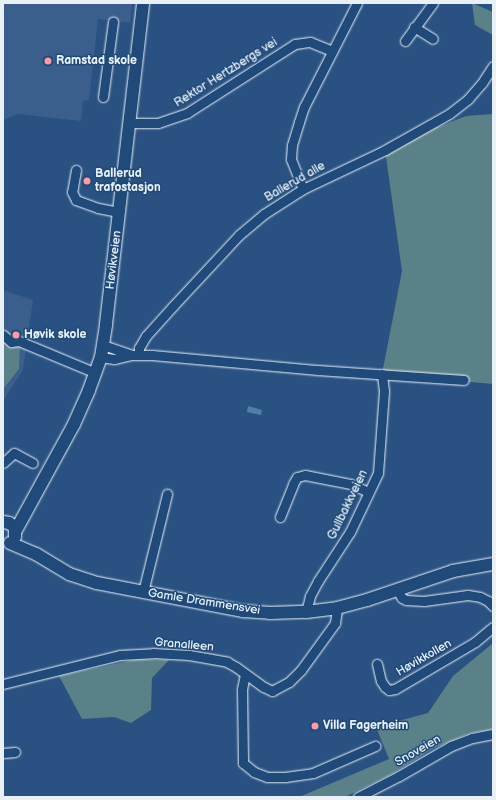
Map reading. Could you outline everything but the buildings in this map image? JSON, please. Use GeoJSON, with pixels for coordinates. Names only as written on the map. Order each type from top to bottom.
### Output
{"type":"FeatureCollection","features":[{"type":"Feature","properties":{"kind":"main road","name":"Høvikveien"},"geometry":{"type":"LineString","coordinates":[[6,545],[16,537],[16,531],[25,516],[31,501],[74,424],[96,373],[102,351],[120,212],[144,3]]}},
{"type":"Feature","properties":{"kind":"main road","name":"Høvikveien"},"geometry":{"type":"LineString","coordinates":[[4,522],[31,501]]}},
{"type":"Feature","properties":{"kind":"main road","name":"Gamle Drammensvei"},"geometry":{"type":"LineString","coordinates":[[4,522],[12,525],[36,554]]}},
{"type":"Feature","properties":{"kind":"main road","name":"Gamle Drammensvei"},"geometry":{"type":"LineString","coordinates":[[6,545],[36,554],[69,574],[82,579],[243,611],[270,613],[306,612],[337,608],[397,590],[453,570],[493,564]]}},
{"type":"Feature","properties":{"kind":"street"},"geometry":{"type":"LineString","coordinates":[[303,189],[292,159],[292,145],[304,106],[357,3]]}},
{"type":"Feature","properties":{"kind":"street"},"geometry":{"type":"LineString","coordinates":[[404,42],[433,3]]}},
{"type":"Feature","properties":{"kind":"street"},"geometry":{"type":"LineString","coordinates":[[103,97],[113,22]]}},
{"type":"Feature","properties":{"kind":"street"},"geometry":{"type":"LineString","coordinates":[[414,27],[433,39]]}},
{"type":"Feature","properties":{"kind":"street","name":"Rektor Hertzbergs vei"},"geometry":{"type":"LineString","coordinates":[[130,123],[158,123],[187,113],[295,44],[310,42],[332,51]]}},
{"type":"Feature","properties":{"kind":"street","name":"Ballerud alle"},"geometry":{"type":"LineString","coordinates":[[136,355],[146,336],[239,235],[264,214],[303,189],[385,150],[449,114],[468,99],[482,83],[493,66]]}},
{"type":"Feature","properties":{"kind":"street"},"geometry":{"type":"LineString","coordinates":[[76,170],[72,192],[76,200],[98,208],[120,212]]}},
{"type":"Feature","properties":{"kind":"street"},"geometry":{"type":"LineString","coordinates":[[3,335],[10,342],[19,341],[96,373]]}},
{"type":"Feature","properties":{"kind":"street"},"geometry":{"type":"LineString","coordinates":[[102,351],[136,355],[464,380]]}},
{"type":"Feature","properties":{"kind":"street","name":"Gullbakkveien"},"geometry":{"type":"LineString","coordinates":[[306,612],[310,596],[318,581],[341,548],[378,473],[384,391],[382,374]]}},
{"type":"Feature","properties":{"kind":"street"},"geometry":{"type":"LineString","coordinates":[[3,463],[14,453],[33,463]]}},
{"type":"Feature","properties":{"kind":"street"},"geometry":{"type":"LineString","coordinates":[[280,517],[293,484],[297,478],[305,475],[351,484],[368,492]]}},
{"type":"Feature","properties":{"kind":"street"},"geometry":{"type":"LineString","coordinates":[[143,592],[167,494]]}},
{"type":"Feature","properties":{"kind":"street"},"geometry":{"type":"LineString","coordinates":[[397,590],[402,598],[406,600],[424,601],[468,596],[480,597],[488,601],[493,606]]}},
{"type":"Feature","properties":{"kind":"street","name":"Granalleen"},"geometry":{"type":"LineString","coordinates":[[3,684],[120,655],[153,653],[213,658],[236,667],[272,691],[289,682],[301,670],[335,623],[337,608]]}},
{"type":"Feature","properties":{"kind":"street","name":"Høvikkollen"},"geometry":{"type":"LineString","coordinates":[[377,664],[381,681],[389,690],[395,689],[475,642],[493,627]]}},
{"type":"Feature","properties":{"kind":"street"},"geometry":{"type":"LineString","coordinates":[[245,674],[242,689],[243,763],[254,772],[267,777],[285,778],[312,773],[375,746]]}},
{"type":"Feature","properties":{"kind":"street","name":"Snoveien"},"geometry":{"type":"LineString","coordinates":[[358,797],[399,776],[451,746],[472,738],[493,734]]}},
{"type":"Feature","properties":{"kind":"street"},"geometry":{"type":"LineString","coordinates":[[3,753],[15,752]]}},
{"type":"Feature","properties":{"kind":"shaded area","name":"Ramstad skole"},"geometry":{"type":"Polygon","coordinates":[[[3,3],[132,3],[130,23],[98,19],[89,100],[83,101],[81,121],[18,114],[3,120],[3,3]]]}},
{"type":"Feature","properties":{"kind":"shaded area","name":"Høvik skole"},"geometry":{"type":"Polygon","coordinates":[[[3,290],[33,300],[23,370],[3,401],[3,290]]]}},
{"type":"Feature","properties":{"kind":"shaded area"},"geometry":{"type":"Polygon","coordinates":[[[248,406],[262,410],[261,415],[247,412],[248,406]]]}},
{"type":"Feature","properties":{"kind":"green space"},"geometry":{"type":"Polygon","coordinates":[[[472,3],[493,12],[493,35],[475,25],[472,3]]]}},
{"type":"Feature","properties":{"kind":"green space"},"geometry":{"type":"Polygon","coordinates":[[[493,114],[493,384],[382,374],[402,271],[385,150],[402,141],[466,116],[493,114]]]}},
{"type":"Feature","properties":{"kind":"green space"},"geometry":{"type":"Polygon","coordinates":[[[3,340],[20,345],[19,369],[3,389],[3,340]]]}},
{"type":"Feature","properties":{"kind":"green space"},"geometry":{"type":"Polygon","coordinates":[[[493,643],[493,729],[470,733],[434,748],[390,775],[345,797],[299,797],[389,759],[376,727],[428,713],[453,676],[493,643]]]}},
{"type":"Feature","properties":{"kind":"green space"},"geometry":{"type":"Polygon","coordinates":[[[138,659],[169,660],[152,678],[151,710],[131,723],[114,717],[82,719],[59,676],[138,659]]]}},
{"type":"Feature","properties":{"kind":"place","name":"Ramstad skole"},"geometry":{"type":"Point","coordinates":[48,61]}},
{"type":"Feature","properties":{"kind":"place","name":"Ballerud trafostasjon"},"geometry":{"type":"Point","coordinates":[87,181]}},
{"type":"Feature","properties":{"kind":"place","name":"Høvik skole"},"geometry":{"type":"Point","coordinates":[16,335]}},
{"type":"Feature","properties":{"kind":"place","name":"Villa Fagerheim"},"geometry":{"type":"Point","coordinates":[315,726]}}]}
